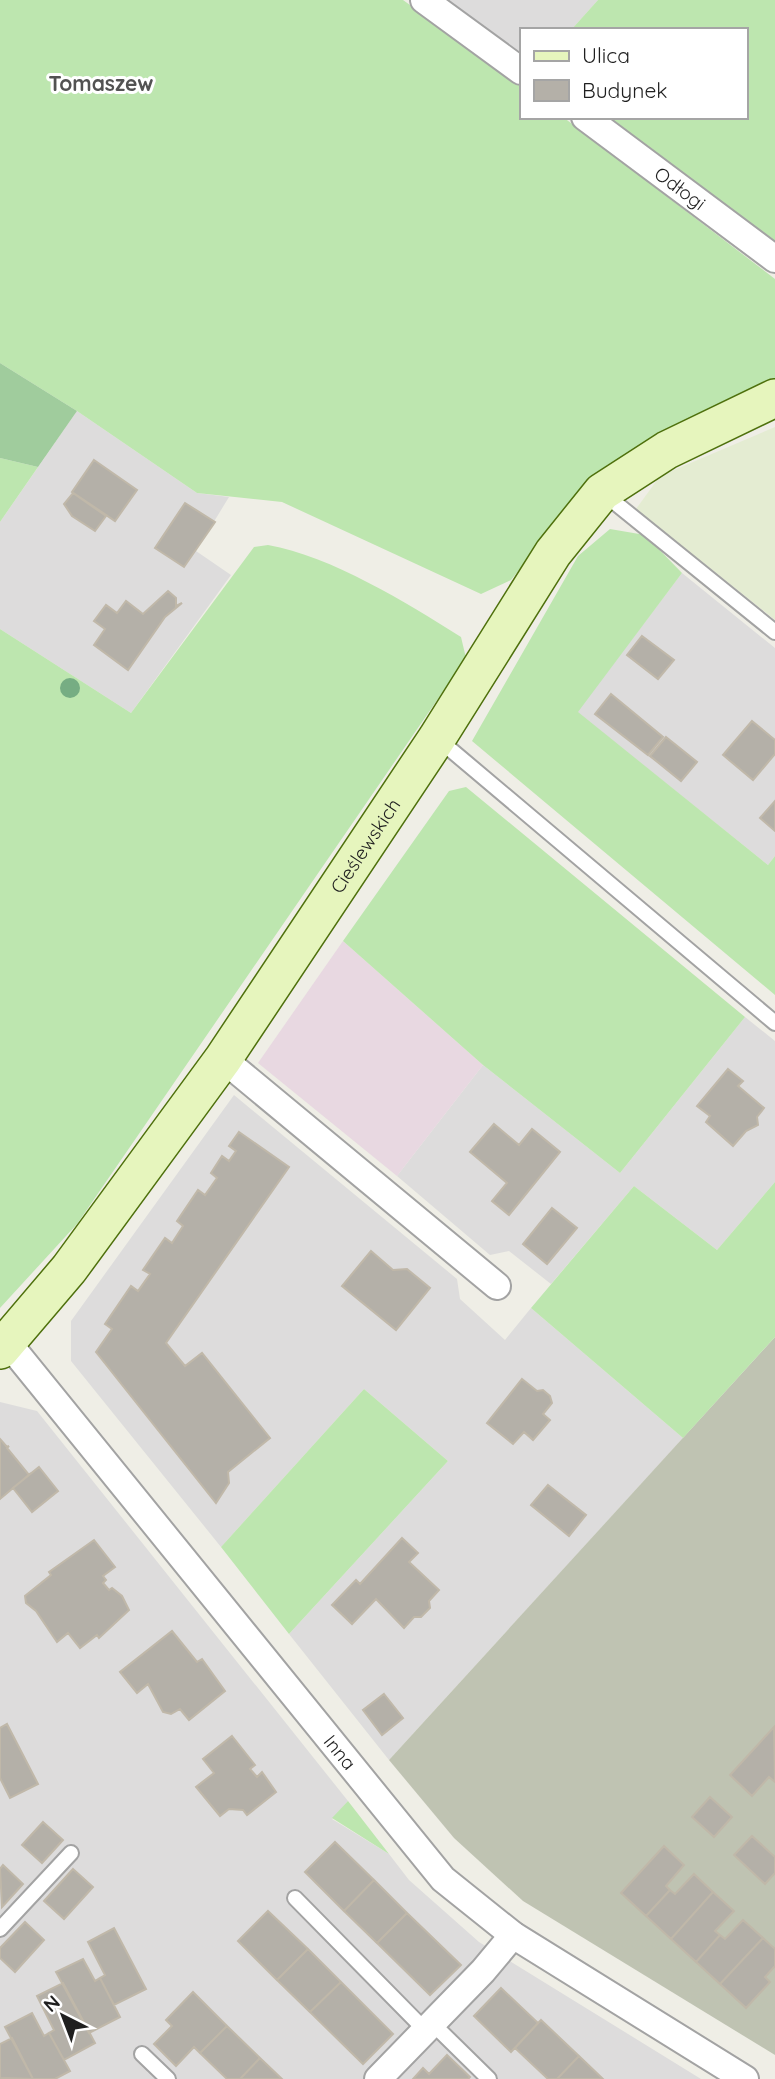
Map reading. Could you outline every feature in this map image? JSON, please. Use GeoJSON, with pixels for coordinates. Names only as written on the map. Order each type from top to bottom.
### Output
{"type":"FeatureCollection","features":[{"type":"Feature","properties":{"kind":"street"},"geometry":{"type":"LineString","coordinates":[[424,0],[520,70]]}},
{"type":"Feature","properties":{"kind":"street","name":"Odłogi"},"geometry":{"type":"LineString","coordinates":[[588,119],[775,259]]}},
{"type":"Feature","properties":{"kind":"street","name":"Cieślewskich"},"geometry":{"type":"LineString","coordinates":[[4,1346],[69,1269],[223,1059],[437,738],[553,553],[602,492],[667,450],[775,398]]}},
{"type":"Feature","properties":{"kind":"street"},"geometry":{"type":"LineString","coordinates":[[223,1059],[497,1286]]}},
{"type":"Feature","properties":{"kind":"street","name":"Inna"},"geometry":{"type":"LineString","coordinates":[[4,1346],[431,1866],[460,1894],[513,1936],[745,2079]]}},
{"type":"Feature","properties":{"kind":"street"},"geometry":{"type":"LineString","coordinates":[[378,2079],[492,1962],[513,1936]]}},
{"type":"Feature","properties":{"kind":"lane"},"geometry":{"type":"LineString","coordinates":[[602,492],[775,632]]}},
{"type":"Feature","properties":{"kind":"lane"},"geometry":{"type":"LineString","coordinates":[[437,738],[775,1023]]}},
{"type":"Feature","properties":{"kind":"lane"},"geometry":{"type":"LineString","coordinates":[[0,1929],[71,1853]]}},
{"type":"Feature","properties":{"kind":"lane"},"geometry":{"type":"LineString","coordinates":[[295,1898],[429,2027],[489,2079]]}},
{"type":"Feature","properties":{"kind":"lane"},"geometry":{"type":"LineString","coordinates":[[142,2054],[168,2079]]}},
{"type":"Feature","properties":{"kind":"shaded area"},"geometry":{"type":"Polygon","coordinates":[[[448,0],[598,0],[573,28],[520,28],[520,53],[448,0]]]}},
{"type":"Feature","properties":{"kind":"shaded area"},"geometry":{"type":"Polygon","coordinates":[[[77,411],[197,493],[229,497],[196,551],[231,575],[131,713],[0,629],[0,522],[77,411]]]}},
{"type":"Feature","properties":{"kind":"shaded area"},"geometry":{"type":"Polygon","coordinates":[[[775,427],[775,620],[636,509],[660,476],[775,427]]]}},
{"type":"Feature","properties":{"kind":"shaded area"},"geometry":{"type":"Polygon","coordinates":[[[682,573],[775,648],[775,856],[768,865],[577,712],[682,573]]]}},
{"type":"Feature","properties":{"kind":"shaded area"},"geometry":{"type":"Polygon","coordinates":[[[343,941],[483,1065],[397,1176],[258,1063],[343,941]]]}},
{"type":"Feature","properties":{"kind":"shaded area"},"geometry":{"type":"Polygon","coordinates":[[[745,1017],[775,1041],[775,1182],[717,1250],[634,1186],[551,1284],[509,1251],[490,1255],[397,1176],[483,1065],[620,1173],[745,1017]]]}},
{"type":"Feature","properties":{"kind":"shaded area"},"geometry":{"type":"Polygon","coordinates":[[[234,1095],[457,1279],[460,1299],[505,1340],[531,1308],[683,1438],[389,1760],[289,1634],[448,1461],[364,1389],[221,1547],[71,1361],[71,1321],[234,1095]]]}},
{"type":"Feature","properties":{"kind":"shaded area"},"geometry":{"type":"Polygon","coordinates":[[[775,1337],[775,2055],[523,1901],[454,1838],[389,1760],[775,1337]]]}},
{"type":"Feature","properties":{"kind":"shaded area"},"geometry":{"type":"Polygon","coordinates":[[[0,1402],[37,1411],[348,1801],[332,1819],[389,1854],[409,1880],[479,1942],[701,2079],[0,2079],[0,1402]]]}},
{"type":"Feature","properties":{"kind":"green space"},"geometry":{"type":"Polygon","coordinates":[[[0,0],[403,0],[520,84],[520,119],[566,119],[775,279],[775,378],[652,439],[547,535],[511,580],[481,594],[282,502],[197,493],[77,411],[0,363],[0,0]]]}},
{"type":"Feature","properties":{"kind":"green space"},"geometry":{"type":"Polygon","coordinates":[[[598,0],[775,0],[775,243],[610,119],[747,119],[747,28],[573,28],[598,0]]]}},
{"type":"Feature","properties":{"kind":"green space"},"geometry":{"type":"Polygon","coordinates":[[[0,363],[77,411],[38,467],[0,458],[0,363]]]}},
{"type":"Feature","properties":{"kind":"green space"},"geometry":{"type":"Polygon","coordinates":[[[0,458],[38,467],[0,522],[0,458]]]}},
{"type":"Feature","properties":{"kind":"green space"},"geometry":{"type":"Polygon","coordinates":[[[610,529],[645,535],[682,573],[578,712],[768,865],[775,856],[775,995],[472,741],[578,556],[610,529]]]}},
{"type":"Feature","properties":{"kind":"green space"},"geometry":{"type":"Polygon","coordinates":[[[268,545],[317,559],[393,596],[461,637],[466,658],[77,1224],[0,1308],[0,629],[131,713],[254,547],[268,545]]]}},
{"type":"Feature","properties":{"kind":"green space"},"geometry":{"type":"Polygon","coordinates":[[[466,787],[745,1017],[620,1173],[483,1065],[343,941],[449,791],[466,787]]]}},
{"type":"Feature","properties":{"kind":"green space"},"geometry":{"type":"Polygon","coordinates":[[[775,1182],[775,1337],[683,1438],[531,1308],[634,1186],[717,1250],[775,1182]]]}},
{"type":"Feature","properties":{"kind":"green space"},"geometry":{"type":"Polygon","coordinates":[[[364,1389],[448,1461],[289,1634],[221,1547],[364,1389]]]}},
{"type":"Feature","properties":{"kind":"green space"},"geometry":{"type":"Polygon","coordinates":[[[348,1801],[389,1854],[332,1818],[348,1801]]]}},
{"type":"Feature","properties":{"kind":"building"},"geometry":{"type":"Polygon","coordinates":[[[94,460],[137,490],[115,521],[72,492],[94,460]]]}},
{"type":"Feature","properties":{"kind":"building"},"geometry":{"type":"Polygon","coordinates":[[[73,493],[106,516],[95,531],[72,516],[64,504],[73,493]]]}},
{"type":"Feature","properties":{"kind":"building"},"geometry":{"type":"Polygon","coordinates":[[[185,503],[215,522],[184,567],[155,548],[185,503]]]}},
{"type":"Feature","properties":{"kind":"building"},"geometry":{"type":"Polygon","coordinates":[[[168,591],[176,598],[176,606],[182,603],[165,617],[128,670],[94,645],[105,629],[94,621],[106,605],[117,613],[126,601],[143,614],[168,591]]]}},
{"type":"Feature","properties":{"kind":"building"},"geometry":{"type":"Polygon","coordinates":[[[642,636],[674,660],[658,679],[627,655],[642,636]]]}},
{"type":"Feature","properties":{"kind":"building"},"geometry":{"type":"Polygon","coordinates":[[[611,694],[663,737],[648,755],[595,714],[611,694]]]}},
{"type":"Feature","properties":{"kind":"building"},"geometry":{"type":"Polygon","coordinates":[[[752,721],[775,740],[775,754],[753,780],[723,755],[752,721]]]}},
{"type":"Feature","properties":{"kind":"building"},"geometry":{"type":"Polygon","coordinates":[[[666,737],[697,762],[681,781],[650,756],[666,737]]]}},
{"type":"Feature","properties":{"kind":"building"},"geometry":{"type":"Polygon","coordinates":[[[775,801],[775,831],[760,818],[775,801]]]}},
{"type":"Feature","properties":{"kind":"building"},"geometry":{"type":"Polygon","coordinates":[[[728,1069],[743,1081],[738,1086],[764,1108],[757,1117],[758,1125],[746,1131],[733,1146],[706,1122],[710,1116],[697,1106],[728,1069]]]}},
{"type":"Feature","properties":{"kind":"building"},"geometry":{"type":"Polygon","coordinates":[[[494,1124],[519,1145],[532,1129],[560,1152],[509,1215],[492,1201],[507,1183],[470,1152],[494,1124]]]}},
{"type":"Feature","properties":{"kind":"building"},"geometry":{"type":"Polygon","coordinates":[[[239,1132],[289,1167],[166,1343],[185,1366],[202,1353],[270,1438],[228,1472],[229,1483],[216,1503],[96,1352],[112,1329],[105,1324],[131,1286],[138,1291],[150,1274],[143,1270],[165,1238],[172,1243],[183,1226],[177,1221],[198,1190],[205,1195],[217,1178],[211,1173],[222,1156],[229,1161],[236,1151],[229,1146],[239,1132]]]}},
{"type":"Feature","properties":{"kind":"building"},"geometry":{"type":"Polygon","coordinates":[[[552,1208],[577,1228],[547,1264],[523,1244],[552,1208]]]}},
{"type":"Feature","properties":{"kind":"building"},"geometry":{"type":"Polygon","coordinates":[[[371,1251],[393,1270],[407,1269],[430,1288],[396,1330],[342,1286],[371,1251]]]}},
{"type":"Feature","properties":{"kind":"building"},"geometry":{"type":"Polygon","coordinates":[[[522,1379],[537,1391],[543,1390],[550,1396],[552,1403],[543,1414],[550,1420],[533,1440],[524,1432],[513,1444],[487,1423],[522,1379]]]}},
{"type":"Feature","properties":{"kind":"building"},"geometry":{"type":"Polygon","coordinates":[[[0,1439],[9,1446],[7,1448],[29,1475],[0,1499],[0,1439]]]}},
{"type":"Feature","properties":{"kind":"building"},"geometry":{"type":"Polygon","coordinates":[[[39,1467],[58,1491],[32,1512],[13,1488],[39,1467]]]}},
{"type":"Feature","properties":{"kind":"building"},"geometry":{"type":"Polygon","coordinates":[[[548,1485],[586,1515],[569,1536],[531,1505],[548,1485]]]}},
{"type":"Feature","properties":{"kind":"building"},"geometry":{"type":"Polygon","coordinates":[[[402,1538],[418,1553],[409,1562],[439,1590],[429,1601],[430,1608],[421,1617],[414,1617],[404,1628],[376,1599],[352,1624],[332,1605],[356,1580],[360,1584],[402,1538]]]}},
{"type":"Feature","properties":{"kind":"building"},"geometry":{"type":"Polygon","coordinates":[[[94,1540],[115,1567],[103,1576],[106,1580],[103,1583],[109,1590],[112,1588],[122,1596],[129,1610],[99,1638],[97,1635],[80,1648],[68,1633],[57,1642],[36,1611],[26,1603],[25,1596],[51,1575],[49,1572],[94,1540]]]}},
{"type":"Feature","properties":{"kind":"building"},"geometry":{"type":"Polygon","coordinates":[[[172,1631],[197,1662],[202,1659],[225,1691],[189,1720],[180,1709],[171,1714],[163,1712],[148,1684],[137,1693],[120,1672],[172,1631]]]}},
{"type":"Feature","properties":{"kind":"building"},"geometry":{"type":"Polygon","coordinates":[[[384,1694],[403,1718],[382,1735],[363,1710],[384,1694]]]}},
{"type":"Feature","properties":{"kind":"building"},"geometry":{"type":"Polygon","coordinates":[[[7,1724],[38,1784],[10,1798],[0,1778],[0,1728],[7,1724]]]}},
{"type":"Feature","properties":{"kind":"building"},"geometry":{"type":"Polygon","coordinates":[[[774,1727],[775,1782],[769,1777],[752,1796],[730,1775],[774,1727]]]}},
{"type":"Feature","properties":{"kind":"building"},"geometry":{"type":"Polygon","coordinates":[[[232,1736],[255,1765],[250,1769],[257,1777],[262,1772],[276,1792],[247,1815],[243,1810],[229,1809],[220,1816],[196,1787],[214,1773],[203,1759],[232,1736]]]}},
{"type":"Feature","properties":{"kind":"building"},"geometry":{"type":"Polygon","coordinates":[[[710,1797],[732,1817],[714,1837],[692,1817],[710,1797]]]}},
{"type":"Feature","properties":{"kind":"building"},"geometry":{"type":"Polygon","coordinates":[[[43,1822],[63,1840],[42,1863],[22,1845],[43,1822]]]}},
{"type":"Feature","properties":{"kind":"building"},"geometry":{"type":"Polygon","coordinates":[[[752,1836],[775,1857],[775,1873],[765,1884],[734,1855],[752,1836]]]}},
{"type":"Feature","properties":{"kind":"building"},"geometry":{"type":"Polygon","coordinates":[[[335,1842],[374,1880],[344,1911],[305,1872],[335,1842]]]}},
{"type":"Feature","properties":{"kind":"building"},"geometry":{"type":"Polygon","coordinates":[[[664,1846],[684,1865],[666,1886],[670,1890],[646,1916],[621,1893],[664,1846]]]}},
{"type":"Feature","properties":{"kind":"building"},"geometry":{"type":"Polygon","coordinates":[[[3,1865],[23,1884],[2,1907],[0,1869],[3,1865]]]}},
{"type":"Feature","properties":{"kind":"building"},"geometry":{"type":"Polygon","coordinates":[[[73,1869],[93,1887],[64,1919],[44,1901],[73,1869]]]}},
{"type":"Feature","properties":{"kind":"building"},"geometry":{"type":"Polygon","coordinates":[[[694,1874],[713,1892],[671,1939],[646,1916],[670,1890],[675,1894],[694,1874]]]}},
{"type":"Feature","properties":{"kind":"building"},"geometry":{"type":"Polygon","coordinates":[[[374,1880],[407,1913],[377,1943],[344,1911],[374,1880]]]}},
{"type":"Feature","properties":{"kind":"building"},"geometry":{"type":"Polygon","coordinates":[[[713,1892],[734,1911],[715,1931],[720,1935],[696,1962],[671,1939],[713,1892]]]}},
{"type":"Feature","properties":{"kind":"building"},"geometry":{"type":"Polygon","coordinates":[[[268,1911],[308,1949],[277,1980],[238,1941],[268,1911]]]}},
{"type":"Feature","properties":{"kind":"building"},"geometry":{"type":"Polygon","coordinates":[[[407,1913],[461,1965],[430,1995],[377,1943],[407,1913]]]}},
{"type":"Feature","properties":{"kind":"building"},"geometry":{"type":"Polygon","coordinates":[[[743,1920],[763,1938],[720,1984],[696,1962],[720,1935],[725,1939],[743,1920]]]}},
{"type":"Feature","properties":{"kind":"building"},"geometry":{"type":"Polygon","coordinates":[[[25,1922],[44,1940],[15,1972],[0,1958],[0,1948],[25,1922]]]}},
{"type":"Feature","properties":{"kind":"building"},"geometry":{"type":"Polygon","coordinates":[[[114,1928],[146,1989],[114,2005],[100,1978],[105,1975],[88,1942],[114,1928]]]}},
{"type":"Feature","properties":{"kind":"building"},"geometry":{"type":"Polygon","coordinates":[[[763,1938],[775,1949],[775,1966],[765,1977],[770,1982],[746,2008],[720,1984],[763,1938]]]}},
{"type":"Feature","properties":{"kind":"building"},"geometry":{"type":"Polygon","coordinates":[[[308,1949],[341,1982],[310,2012],[277,1980],[308,1949]]]}},
{"type":"Feature","properties":{"kind":"building"},"geometry":{"type":"Polygon","coordinates":[[[83,1959],[95,1981],[100,1978],[120,2017],[89,2033],[56,1972],[83,1959]]]}},
{"type":"Feature","properties":{"kind":"building"},"geometry":{"type":"Polygon","coordinates":[[[341,1982],[393,2034],[363,2064],[310,2012],[341,1982]]]}},
{"type":"Feature","properties":{"kind":"building"},"geometry":{"type":"Polygon","coordinates":[[[63,1983],[95,2043],[64,2060],[49,2033],[54,2030],[37,1996],[63,1983]]]}},
{"type":"Feature","properties":{"kind":"building"},"geometry":{"type":"Polygon","coordinates":[[[501,1988],[538,2023],[511,2052],[474,2016],[501,1988]]]}},
{"type":"Feature","properties":{"kind":"building"},"geometry":{"type":"Polygon","coordinates":[[[193,1992],[227,2026],[200,2053],[194,2047],[176,2066],[154,2044],[172,2026],[166,2020],[193,1992]]]}},
{"type":"Feature","properties":{"kind":"building"},"geometry":{"type":"Polygon","coordinates":[[[32,2013],[44,2036],[49,2033],[70,2071],[55,2079],[33,2079],[5,2027],[32,2013]]]}},
{"type":"Feature","properties":{"kind":"building"},"geometry":{"type":"Polygon","coordinates":[[[541,2020],[579,2056],[557,2079],[548,2079],[515,2048],[541,2020]]]}},
{"type":"Feature","properties":{"kind":"building"},"geometry":{"type":"Polygon","coordinates":[[[227,2026],[260,2058],[240,2079],[227,2079],[200,2053],[227,2026]]]}},
{"type":"Feature","properties":{"kind":"building"},"geometry":{"type":"Polygon","coordinates":[[[12,2038],[33,2079],[0,2078],[0,2044],[12,2038]]]}},
{"type":"Feature","properties":{"kind":"building"},"geometry":{"type":"Polygon","coordinates":[[[447,2055],[470,2077],[468,2079],[413,2079],[423,2068],[429,2074],[447,2055]]]}},
{"type":"Feature","properties":{"kind":"building"},"geometry":{"type":"Polygon","coordinates":[[[579,2056],[603,2079],[557,2079],[579,2056]]]}},
{"type":"Feature","properties":{"kind":"building"},"geometry":{"type":"Polygon","coordinates":[[[260,2058],[282,2079],[240,2079],[260,2058]]]}},
{"type":"Feature","properties":{"kind":"district","name":"Tomaszew"},"geometry":{"type":"Point","coordinates":[101,84]}}]}
